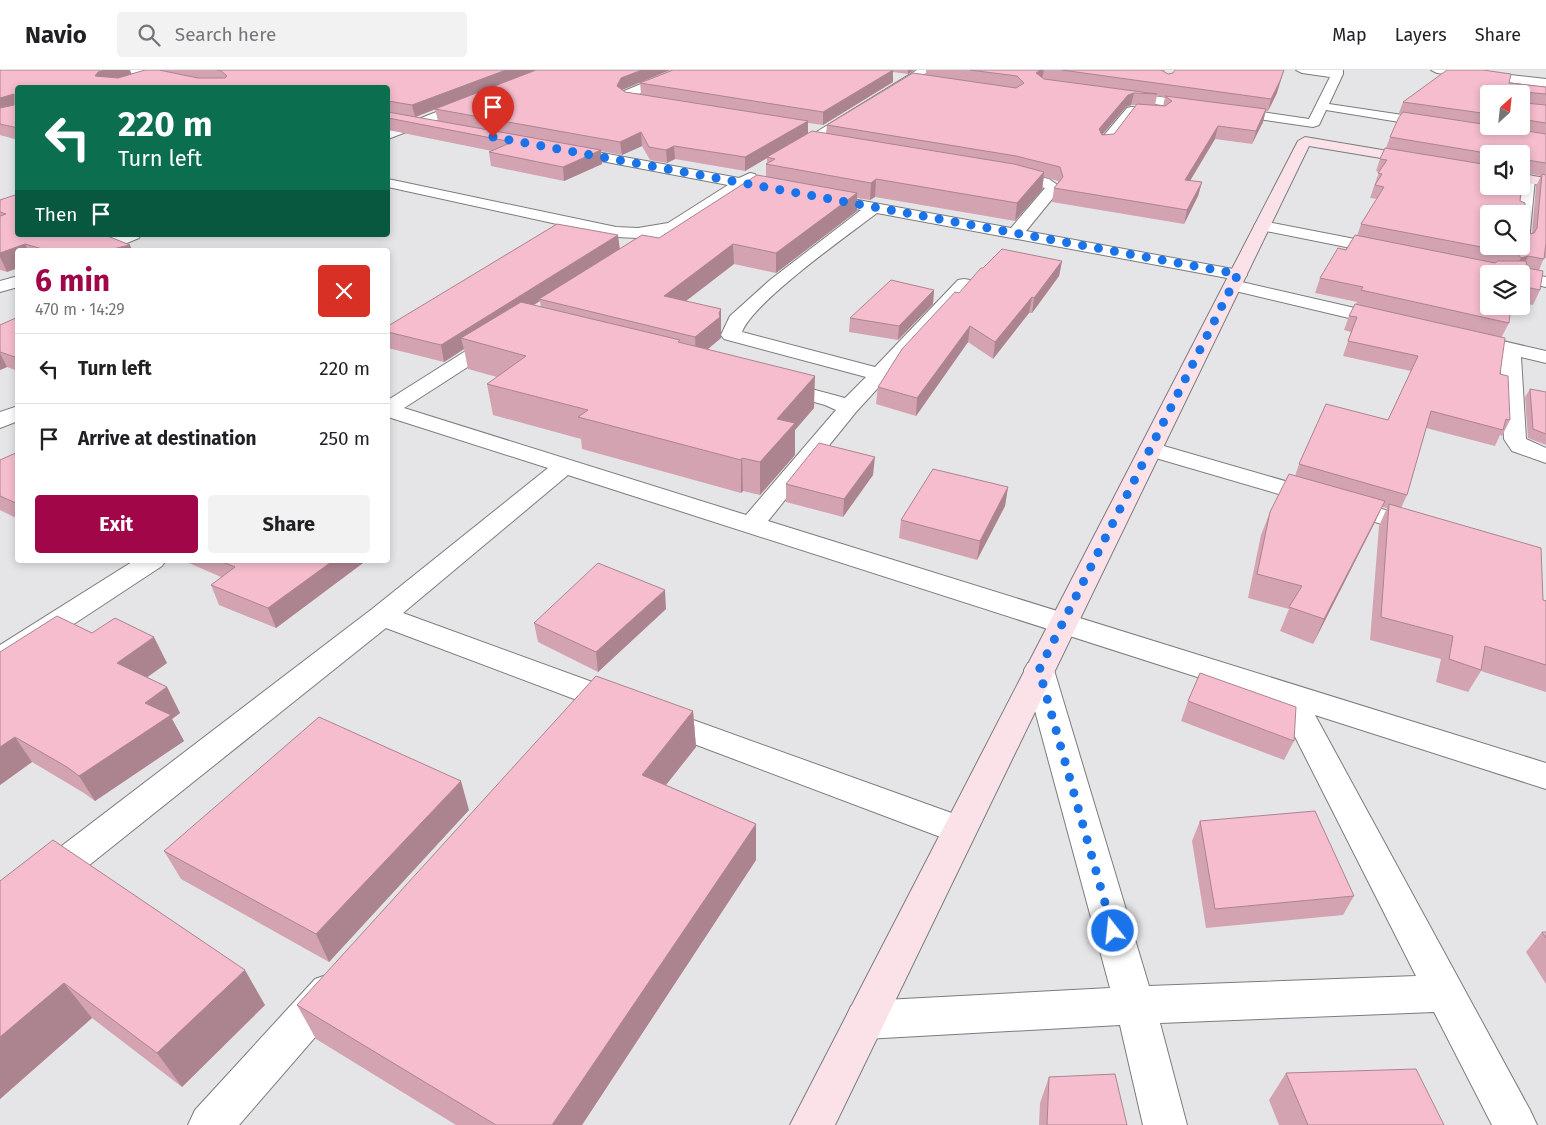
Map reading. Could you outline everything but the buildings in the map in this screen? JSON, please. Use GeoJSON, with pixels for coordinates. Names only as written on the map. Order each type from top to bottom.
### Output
{"type":"FeatureCollection","features":[{"type":"Feature","properties":{"kind":"street"},"geometry":{"type":"LineString","coordinates":[[129,70],[207,85]]}},
{"type":"Feature","properties":{"kind":"street"},"geometry":{"type":"LineString","coordinates":[[126,82],[171,70]]}},
{"type":"Feature","properties":{"kind":"street"},"geometry":{"type":"LineString","coordinates":[[672,106],[626,98],[628,94],[681,73],[681,70]]}},
{"type":"Feature","properties":{"kind":"street"},"geometry":{"type":"LineString","coordinates":[[812,1125],[1309,132],[1337,72],[1302,70]]}},
{"type":"Feature","properties":{"kind":"street"},"geometry":{"type":"LineString","coordinates":[[1437,70],[1546,83]]}},
{"type":"Feature","properties":{"kind":"street"},"geometry":{"type":"LineString","coordinates":[[615,263],[771,164],[808,134],[828,137],[910,80],[927,76]]}},
{"type":"Feature","properties":{"kind":"street"},"geometry":{"type":"LineString","coordinates":[[891,77],[910,80]]}},
{"type":"Feature","properties":{"kind":"street"},"geometry":{"type":"LineString","coordinates":[[1515,79],[1515,85]]}},
{"type":"Feature","properties":{"kind":"street"},"geometry":{"type":"LineString","coordinates":[[1111,94],[1180,104],[1480,170]]}},
{"type":"Feature","properties":{"kind":"street"},"geometry":{"type":"LineString","coordinates":[[390,134],[480,98]]}},
{"type":"Feature","properties":{"kind":"street"},"geometry":{"type":"LineString","coordinates":[[1105,143],[1131,112],[1175,114],[1180,104]]}},
{"type":"Feature","properties":{"kind":"street"},"geometry":{"type":"LineString","coordinates":[[1321,106],[1448,126]]}},
{"type":"Feature","properties":{"kind":"street"},"geometry":{"type":"LineString","coordinates":[[390,118],[445,128]]}},
{"type":"Feature","properties":{"kind":"street"},"geometry":{"type":"LineString","coordinates":[[550,148],[1015,233],[1235,280],[1405,325]]}},
{"type":"Feature","properties":{"kind":"street"},"geometry":{"type":"LineString","coordinates":[[996,172],[1044,182],[1052,186],[1052,190],[1015,233]]}},
{"type":"Feature","properties":{"kind":"street"},"geometry":{"type":"LineString","coordinates":[[1530,179],[1546,182]]}},
{"type":"Feature","properties":{"kind":"street"},"geometry":{"type":"LineString","coordinates":[[390,183],[616,232],[654,230],[683,221]]}},
{"type":"Feature","properties":{"kind":"street"},"geometry":{"type":"LineString","coordinates":[[874,207],[776,284],[737,320],[731,335],[880,374]]}},
{"type":"Feature","properties":{"kind":"street"},"geometry":{"type":"LineString","coordinates":[[1262,226],[1405,254]]}},
{"type":"Feature","properties":{"kind":"street"},"geometry":{"type":"LineString","coordinates":[[100,248],[128,237]]}},
{"type":"Feature","properties":{"kind":"street"},"geometry":{"type":"LineString","coordinates":[[1524,255],[1546,282]]}},
{"type":"Feature","properties":{"kind":"street"},"geometry":{"type":"LineString","coordinates":[[751,525],[848,408],[964,284]]}},
{"type":"Feature","properties":{"kind":"street"},"geometry":{"type":"LineString","coordinates":[[390,409],[514,328]]}},
{"type":"Feature","properties":{"kind":"street"},"geometry":{"type":"LineString","coordinates":[[1453,336],[1546,357]]}},
{"type":"Feature","properties":{"kind":"street"},"geometry":{"type":"LineString","coordinates":[[1510,349],[1515,439],[1520,446],[1546,456]]}},
{"type":"Feature","properties":{"kind":"street"},"geometry":{"type":"LineString","coordinates":[[758,382],[833,400],[848,408]]}},
{"type":"Feature","properties":{"kind":"street"},"geometry":{"type":"LineString","coordinates":[[390,411],[1546,776]]}},
{"type":"Feature","properties":{"kind":"street"},"geometry":{"type":"LineString","coordinates":[[0,421],[15,414]]}},
{"type":"Feature","properties":{"kind":"street"},"geometry":{"type":"LineString","coordinates":[[1150,449],[1442,535]]}},
{"type":"Feature","properties":{"kind":"street"},"geometry":{"type":"LineString","coordinates":[[0,915],[382,616],[565,466]]}},
{"type":"Feature","properties":{"kind":"street"},"geometry":{"type":"LineString","coordinates":[[0,659],[148,563]]}},
{"type":"Feature","properties":{"kind":"street"},"geometry":{"type":"LineString","coordinates":[[382,616],[959,830]]}},
{"type":"Feature","properties":{"kind":"street"},"geometry":{"type":"LineString","coordinates":[[1039,670],[1135,1005],[1165,1125]]}},
{"type":"Feature","properties":{"kind":"street"},"geometry":{"type":"LineString","coordinates":[[570,725],[596,695]]}},
{"type":"Feature","properties":{"kind":"street"},"geometry":{"type":"LineString","coordinates":[[1290,696],[1515,1125]]}},
{"type":"Feature","properties":{"kind":"street"},"geometry":{"type":"LineString","coordinates":[[210,1125],[350,969]]}},
{"type":"Feature","properties":{"kind":"street"},"geometry":{"type":"LineString","coordinates":[[865,1020],[1135,1005],[1446,993]]}},
{"type":"Feature","properties":{"kind":"route"},"geometry":{"type":"LineString","coordinates":[[493,137],[1238,274],[1039,670],[1113,931]]}}]}
